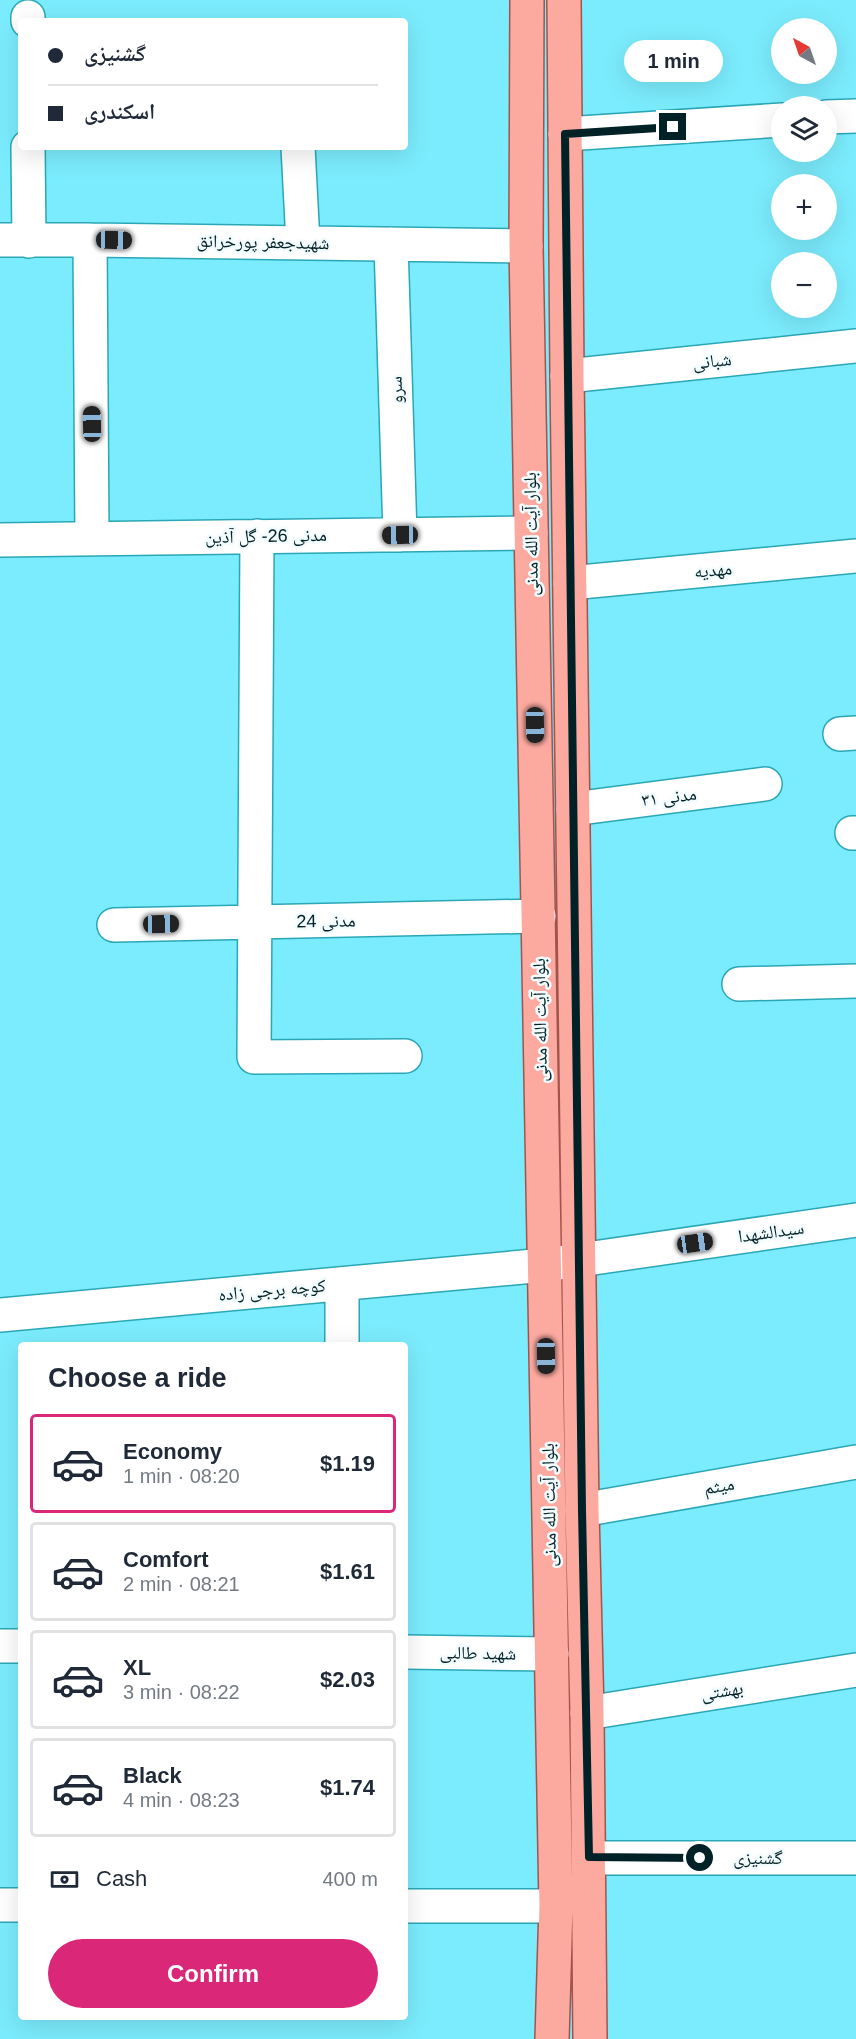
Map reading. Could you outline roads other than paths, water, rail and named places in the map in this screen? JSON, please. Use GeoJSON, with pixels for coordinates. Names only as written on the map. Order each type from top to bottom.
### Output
{"type":"FeatureCollection","features":[{"type":"Feature","properties":{"kind":"main road","name":"بلوار آیت الله مدنی"},"geometry":{"type":"LineString","coordinates":[[527,0],[526,246],[556,1906],[552,2039]]}},
{"type":"Feature","properties":{"kind":"main road","name":"بلوار آیت الله مدنی"},"geometry":{"type":"LineString","coordinates":[[564,0],[590,2039]]}},
{"type":"Feature","properties":{"kind":"street"},"geometry":{"type":"LineString","coordinates":[[837,117],[856,116]]}},
{"type":"Feature","properties":{"kind":"street"},"geometry":{"type":"LineString","coordinates":[[565,134],[771,121]]}},
{"type":"Feature","properties":{"kind":"street"},"geometry":{"type":"LineString","coordinates":[[14,241],[28,150]]}},
{"type":"Feature","properties":{"kind":"street"},"geometry":{"type":"LineString","coordinates":[[298,150],[303,243]]}},
{"type":"Feature","properties":{"kind":"street"},"geometry":{"type":"LineString","coordinates":[[90,240],[92,539]]}},
{"type":"Feature","properties":{"kind":"street","name":"شهیدجعفر پورخرانق"},"geometry":{"type":"LineString","coordinates":[[14,241],[526,246]]}},
{"type":"Feature","properties":{"kind":"street","name":"سرو"},"geometry":{"type":"LineString","coordinates":[[391,244],[400,535]]}},
{"type":"Feature","properties":{"kind":"street","name":"شبانی"},"geometry":{"type":"LineString","coordinates":[[567,376],[856,346]]}},
{"type":"Feature","properties":{"kind":"street","name":"مدنی 26- گل آذین"},"geometry":{"type":"LineString","coordinates":[[0,540],[531,533]]}},
{"type":"Feature","properties":{"kind":"street"},"geometry":{"type":"LineString","coordinates":[[257,536],[254,1057],[405,1056]]}},
{"type":"Feature","properties":{"kind":"street","name":"مهدیه"},"geometry":{"type":"LineString","coordinates":[[570,583],[856,556]]}},
{"type":"Feature","properties":{"kind":"street","name":"مدنی ۳۱"},"geometry":{"type":"LineString","coordinates":[[573,809],[765,784]]}},
{"type":"Feature","properties":{"kind":"street","name":"مدنی 24"},"geometry":{"type":"LineString","coordinates":[[114,925],[539,916]]}},
{"type":"Feature","properties":{"kind":"street"},"geometry":{"type":"LineString","coordinates":[[739,984],[856,981]]}},
{"type":"Feature","properties":{"kind":"street","name":"سیدالشهدا"},"geometry":{"type":"LineString","coordinates":[[545,1265],[856,1220]]}},
{"type":"Feature","properties":{"kind":"street","name":"کوچه برجى زاده"},"geometry":{"type":"LineString","coordinates":[[0,1315],[545,1265]]}},
{"type":"Feature","properties":{"kind":"street"},"geometry":{"type":"LineString","coordinates":[[342,1284],[342,1342]]}},
{"type":"Feature","properties":{"kind":"street","name":"میثم"},"geometry":{"type":"LineString","coordinates":[[582,1510],[856,1462]]}},
{"type":"Feature","properties":{"kind":"street"},"geometry":{"type":"LineString","coordinates":[[0,1646],[18,1647]]}},
{"type":"Feature","properties":{"kind":"street","name":"شهید طالبی"},"geometry":{"type":"LineString","coordinates":[[408,1652],[552,1654]]}},
{"type":"Feature","properties":{"kind":"street","name":"بهشتی"},"geometry":{"type":"LineString","coordinates":[[587,1713],[856,1670]]}},
{"type":"Feature","properties":{"kind":"street","name":"گشنیزی"},"geometry":{"type":"LineString","coordinates":[[589,1857],[856,1858]]}},
{"type":"Feature","properties":{"kind":"street"},"geometry":{"type":"LineString","coordinates":[[0,1905],[18,1905]]}},
{"type":"Feature","properties":{"kind":"street"},"geometry":{"type":"LineString","coordinates":[[408,1906],[556,1906]]}}]}
